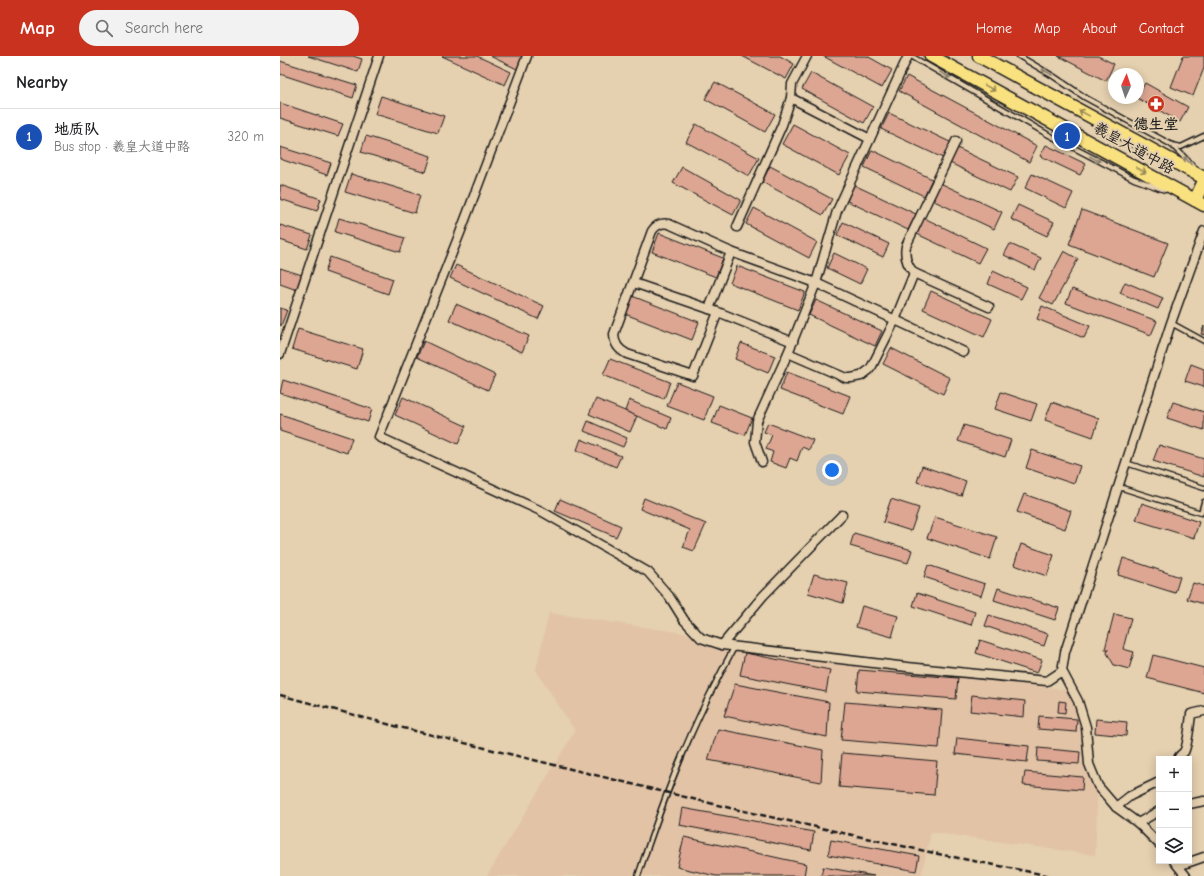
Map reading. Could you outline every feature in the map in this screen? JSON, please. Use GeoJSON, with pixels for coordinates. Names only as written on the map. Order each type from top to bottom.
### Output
{"type":"FeatureCollection","features":[{"type":"Feature","properties":{"kind":"main road","name":"羲皇大道中路"},"geometry":{"type":"LineString","coordinates":[[931,56],[1199,202]]}},
{"type":"Feature","properties":{"kind":"main road","name":"羲皇大道中路"},"geometry":{"type":"LineString","coordinates":[[979,56],[1204,179]]}},
{"type":"Feature","properties":{"kind":"main road"},"geometry":{"type":"LineString","coordinates":[[1199,202],[1204,179]]}},
{"type":"Feature","properties":{"kind":"street"},"geometry":{"type":"LineString","coordinates":[[280,354],[379,56]]}},
{"type":"Feature","properties":{"kind":"street"},"geometry":{"type":"LineString","coordinates":[[527,56],[460,233],[379,437],[541,511],[648,572],[669,596],[684,620],[701,638],[735,646],[907,668],[1047,681],[1062,671]]}},
{"type":"Feature","properties":{"kind":"street"},"geometry":{"type":"LineString","coordinates":[[737,227],[782,125],[791,98],[792,84],[807,56]]}},
{"type":"Feature","properties":{"kind":"street"},"geometry":{"type":"LineString","coordinates":[[762,462],[755,442],[757,421],[793,342],[816,283],[837,210],[910,56]]}},
{"type":"Feature","properties":{"kind":"street"},"geometry":{"type":"LineString","coordinates":[[791,98],[870,139]]}},
{"type":"Feature","properties":{"kind":"street"},"geometry":{"type":"LineString","coordinates":[[956,141],[906,246],[906,260],[910,269],[914,272],[989,307]]}},
{"type":"Feature","properties":{"kind":"street"},"geometry":{"type":"LineString","coordinates":[[718,312],[693,376],[627,354],[617,346],[614,334],[652,231],[657,225],[669,224],[731,252],[816,283],[964,352]]}},
{"type":"Feature","properties":{"kind":"street"},"geometry":{"type":"LineString","coordinates":[[1156,841],[1138,823],[1116,807],[1098,786],[1089,764],[1086,727],[1078,701],[1062,671],[1065,652],[1171,323],[1204,231]]}},
{"type":"Feature","properties":{"kind":"street"},"geometry":{"type":"LineString","coordinates":[[709,309],[731,252]]}},
{"type":"Feature","properties":{"kind":"street"},"geometry":{"type":"LineString","coordinates":[[788,353],[842,376],[856,378],[866,374],[872,366],[895,320],[914,272]]}},
{"type":"Feature","properties":{"kind":"street"},"geometry":{"type":"LineString","coordinates":[[634,282],[718,312],[793,342]]}},
{"type":"Feature","properties":{"kind":"street"},"geometry":{"type":"LineString","coordinates":[[722,644],[763,596],[842,515]]}},
{"type":"Feature","properties":{"kind":"street"},"geometry":{"type":"LineString","coordinates":[[1179,756],[1184,752],[1188,738],[1191,714],[1204,711]]}},
{"type":"Feature","properties":{"kind":"street"},"geometry":{"type":"LineString","coordinates":[[1116,807],[1130,796],[1156,783]]}},
{"type":"Feature","properties":{"kind":"street"},"geometry":{"type":"LineString","coordinates":[[1192,803],[1204,801]]}},
{"type":"Feature","properties":{"kind":"street"},"geometry":{"type":"LineString","coordinates":[[1138,823],[1156,813]]}},
{"type":"Feature","properties":{"kind":"street"},"geometry":{"type":"LineString","coordinates":[[1192,860],[1204,857]]}},
{"type":"Feature","properties":{"kind":"street"},"geometry":{"type":"LineString","coordinates":[[1177,864],[1186,876]]}},
{"type":"Feature","properties":{"kind":"lane"},"geometry":{"type":"LineString","coordinates":[[910,56],[1047,134],[1134,179],[1199,202]]}},
{"type":"Feature","properties":{"kind":"lane"},"geometry":{"type":"LineString","coordinates":[[1019,56],[1086,98],[1172,145],[1181,147],[1204,136]]}},
{"type":"Feature","properties":{"kind":"lane"},"geometry":{"type":"LineString","coordinates":[[1172,145],[1204,179]]}},
{"type":"Feature","properties":{"kind":"lane"},"geometry":{"type":"LineString","coordinates":[[1171,323],[1204,341]]}},
{"type":"Feature","properties":{"kind":"lane"},"geometry":{"type":"LineString","coordinates":[[1126,463],[1204,488]]}},
{"type":"Feature","properties":{"kind":"lane"},"geometry":{"type":"LineString","coordinates":[[1119,487],[1200,513],[1204,502]]}},
{"type":"Feature","properties":{"kind":"lane"},"geometry":{"type":"LineString","coordinates":[[638,876],[681,758],[706,701],[735,646]]}},
{"type":"Feature","properties":{"kind":"shaded area"},"geometry":{"type":"Polygon","coordinates":[[[549,613],[1080,692],[1098,780],[1095,855],[931,832],[921,876],[487,876],[575,731],[536,670],[549,613]]]}},
{"type":"Feature","properties":{"kind":"building"},"geometry":{"type":"Polygon","coordinates":[[[308,56],[353,56],[362,59],[358,72],[308,56]]]}},
{"type":"Feature","properties":{"kind":"building"},"geometry":{"type":"Polygon","coordinates":[[[442,56],[477,56],[511,72],[505,85],[442,56]]]}},
{"type":"Feature","properties":{"kind":"building"},"geometry":{"type":"Polygon","coordinates":[[[490,56],[523,56],[517,69],[490,56]]]}},
{"type":"Feature","properties":{"kind":"building"},"geometry":{"type":"Polygon","coordinates":[[[742,56],[780,56],[794,64],[786,79],[742,56]]]}},
{"type":"Feature","properties":{"kind":"building"},"geometry":{"type":"Polygon","coordinates":[[[823,56],[867,56],[892,70],[882,88],[823,56]]]}},
{"type":"Feature","properties":{"kind":"building"},"geometry":{"type":"Polygon","coordinates":[[[1058,56],[1098,56],[1114,64],[1112,68],[1108,68],[1108,77],[1106,81],[1058,56]]]}},
{"type":"Feature","properties":{"kind":"building"},"geometry":{"type":"Polygon","coordinates":[[[1183,56],[1204,56],[1204,68],[1193,96],[1171,87],[1183,56]]]}},
{"type":"Feature","properties":{"kind":"building"},"geometry":{"type":"Polygon","coordinates":[[[280,61],[357,85],[353,98],[280,74],[280,61]]]}},
{"type":"Feature","properties":{"kind":"building"},"geometry":{"type":"Polygon","coordinates":[[[811,73],[873,107],[864,123],[802,89],[811,73]]]}},
{"type":"Feature","properties":{"kind":"building"},"geometry":{"type":"Polygon","coordinates":[[[907,76],[1037,146],[1029,162],[899,91],[907,76]]]}},
{"type":"Feature","properties":{"kind":"building"},"geometry":{"type":"Polygon","coordinates":[[[715,82],[775,114],[765,132],[705,99],[715,82]]]}},
{"type":"Feature","properties":{"kind":"building"},"geometry":{"type":"Polygon","coordinates":[[[1145,83],[1188,107],[1180,122],[1144,102],[1145,83]]]}},
{"type":"Feature","properties":{"kind":"building"},"geometry":{"type":"Polygon","coordinates":[[[381,96],[444,116],[438,133],[375,114],[381,96]]]}},
{"type":"Feature","properties":{"kind":"building"},"geometry":{"type":"Polygon","coordinates":[[[280,103],[343,124],[338,136],[280,118],[280,103]]]}},
{"type":"Feature","properties":{"kind":"building"},"geometry":{"type":"Polygon","coordinates":[[[889,113],[952,143],[945,159],[881,129],[889,113]]]}},
{"type":"Feature","properties":{"kind":"building"},"geometry":{"type":"Polygon","coordinates":[[[696,124],[759,158],[749,176],[686,142],[696,124]]]}},
{"type":"Feature","properties":{"kind":"building"},"geometry":{"type":"Polygon","coordinates":[[[793,124],[850,155],[839,175],[782,144],[793,124]]]}},
{"type":"Feature","properties":{"kind":"building"},"geometry":{"type":"Polygon","coordinates":[[[366,136],[431,156],[426,172],[361,152],[366,136]]]}},
{"type":"Feature","properties":{"kind":"building"},"geometry":{"type":"Polygon","coordinates":[[[1046,145],[1086,164],[1080,175],[1040,156],[1046,145]]]}},
{"type":"Feature","properties":{"kind":"building"},"geometry":{"type":"Polygon","coordinates":[[[280,147],[331,163],[327,175],[280,159],[280,147]]]}},
{"type":"Feature","properties":{"kind":"building"},"geometry":{"type":"Polygon","coordinates":[[[957,148],[1018,177],[1010,192],[950,163],[957,148]]]}},
{"type":"Feature","properties":{"kind":"building"},"geometry":{"type":"Polygon","coordinates":[[[872,150],[932,179],[924,196],[864,167],[872,150]]]}},
{"type":"Feature","properties":{"kind":"building"},"geometry":{"type":"Polygon","coordinates":[[[770,166],[832,199],[823,215],[762,182],[770,166]]]}},
{"type":"Feature","properties":{"kind":"building"},"geometry":{"type":"Polygon","coordinates":[[[682,167],[741,200],[733,215],[673,183],[682,167]]]}},
{"type":"Feature","properties":{"kind":"building"},"geometry":{"type":"Polygon","coordinates":[[[351,174],[420,195],[415,213],[345,192],[351,174]]]}},
{"type":"Feature","properties":{"kind":"building"},"geometry":{"type":"Polygon","coordinates":[[[1032,174],[1073,193],[1066,208],[1025,188],[1032,174]]]}},
{"type":"Feature","properties":{"kind":"building"},"geometry":{"type":"Polygon","coordinates":[[[940,183],[1002,212],[994,229],[932,200],[940,183]]]}},
{"type":"Feature","properties":{"kind":"building"},"geometry":{"type":"Polygon","coordinates":[[[280,185],[321,199],[317,211],[280,199],[280,185]]]}},
{"type":"Feature","properties":{"kind":"building"},"geometry":{"type":"Polygon","coordinates":[[[854,185],[916,214],[908,230],[847,201],[854,185]]]}},
{"type":"Feature","properties":{"kind":"building"},"geometry":{"type":"Polygon","coordinates":[[[1018,205],[1054,222],[1047,236],[1011,219],[1018,205]]]}},
{"type":"Feature","properties":{"kind":"building"},"geometry":{"type":"Polygon","coordinates":[[[754,208],[817,242],[809,258],[746,224],[754,208]]]}},
{"type":"Feature","properties":{"kind":"building"},"geometry":{"type":"Polygon","coordinates":[[[1082,210],[1168,243],[1154,277],[1069,244],[1082,210]]]}},
{"type":"Feature","properties":{"kind":"building"},"geometry":{"type":"Polygon","coordinates":[[[339,218],[405,238],[400,252],[335,232],[339,218]]]}},
{"type":"Feature","properties":{"kind":"building"},"geometry":{"type":"Polygon","coordinates":[[[924,218],[986,248],[978,263],[917,234],[924,218]]]}},
{"type":"Feature","properties":{"kind":"building"},"geometry":{"type":"Polygon","coordinates":[[[843,222],[889,244],[883,257],[837,235],[843,222]]]}},
{"type":"Feature","properties":{"kind":"building"},"geometry":{"type":"Polygon","coordinates":[[[280,225],[312,235],[307,249],[280,240],[280,225]]]}},
{"type":"Feature","properties":{"kind":"building"},"geometry":{"type":"Polygon","coordinates":[[[659,233],[723,258],[716,277],[652,252],[659,233]]]}},
{"type":"Feature","properties":{"kind":"building"},"geometry":{"type":"Polygon","coordinates":[[[1010,244],[1041,258],[1035,270],[1004,255],[1010,244]]]}},
{"type":"Feature","properties":{"kind":"building"},"geometry":{"type":"Polygon","coordinates":[[[1064,251],[1078,259],[1053,305],[1039,298],[1064,251]]]}},
{"type":"Feature","properties":{"kind":"building"},"geometry":{"type":"Polygon","coordinates":[[[834,253],[867,269],[860,284],[827,268],[834,253]]]}},
{"type":"Feature","properties":{"kind":"building"},"geometry":{"type":"Polygon","coordinates":[[[330,257],[393,279],[388,294],[325,272],[330,257]]]}},
{"type":"Feature","properties":{"kind":"building"},"geometry":{"type":"Polygon","coordinates":[[[456,265],[544,306],[538,319],[450,278],[456,265]]]}},
{"type":"Feature","properties":{"kind":"building"},"geometry":{"type":"Polygon","coordinates":[[[737,266],[805,292],[798,310],[730,283],[737,266]]]}},
{"type":"Feature","properties":{"kind":"building"},"geometry":{"type":"Polygon","coordinates":[[[280,268],[302,275],[297,290],[280,284],[280,268]]]}},
{"type":"Feature","properties":{"kind":"building"},"geometry":{"type":"Polygon","coordinates":[[[993,271],[1027,287],[1021,299],[988,284],[993,271]]]}},
{"type":"Feature","properties":{"kind":"building"},"geometry":{"type":"Polygon","coordinates":[[[1125,282],[1163,298],[1158,309],[1120,293],[1125,282]]]}},
{"type":"Feature","properties":{"kind":"building"},"geometry":{"type":"Polygon","coordinates":[[[1072,289],[1157,321],[1151,335],[1066,303],[1072,289]]]}},
{"type":"Feature","properties":{"kind":"building"},"geometry":{"type":"Polygon","coordinates":[[[931,291],[992,319],[984,337],[923,309],[931,291]]]}},
{"type":"Feature","properties":{"kind":"building"},"geometry":{"type":"Polygon","coordinates":[[[632,296],[699,322],[692,340],[625,314],[632,296]]]}},
{"type":"Feature","properties":{"kind":"building"},"geometry":{"type":"Polygon","coordinates":[[[816,300],[882,331],[875,346],[809,315],[816,300]]]}},
{"type":"Feature","properties":{"kind":"building"},"geometry":{"type":"Polygon","coordinates":[[[456,304],[529,336],[522,352],[449,320],[456,304]]]}},
{"type":"Feature","properties":{"kind":"building"},"geometry":{"type":"Polygon","coordinates":[[[1042,306],[1090,326],[1084,338],[1037,319],[1042,306]]]}},
{"type":"Feature","properties":{"kind":"building"},"geometry":{"type":"Polygon","coordinates":[[[280,308],[287,310],[281,326],[280,325],[280,308]]]}},
{"type":"Feature","properties":{"kind":"building"},"geometry":{"type":"Polygon","coordinates":[[[1204,326],[1204,335],[1201,334],[1204,326]]]}},
{"type":"Feature","properties":{"kind":"building"},"geometry":{"type":"Polygon","coordinates":[[[298,329],[363,349],[357,369],[292,349],[298,329]]]}},
{"type":"Feature","properties":{"kind":"building"},"geometry":{"type":"Polygon","coordinates":[[[424,341],[495,375],[488,390],[417,357],[424,341]]]}},
{"type":"Feature","properties":{"kind":"building"},"geometry":{"type":"Polygon","coordinates":[[[741,343],[775,356],[768,373],[735,359],[741,343]]]}},
{"type":"Feature","properties":{"kind":"building"},"geometry":{"type":"Polygon","coordinates":[[[891,348],[950,378],[943,394],[883,364],[891,348]]]}},
{"type":"Feature","properties":{"kind":"building"},"geometry":{"type":"Polygon","coordinates":[[[610,359],[670,382],[664,399],[603,375],[610,359]]]}},
{"type":"Feature","properties":{"kind":"building"},"geometry":{"type":"Polygon","coordinates":[[[1191,364],[1204,369],[1204,387],[1185,381],[1191,364]]]}},
{"type":"Feature","properties":{"kind":"building"},"geometry":{"type":"Polygon","coordinates":[[[787,372],[850,396],[843,414],[780,390],[787,372]]]}},
{"type":"Feature","properties":{"kind":"building"},"geometry":{"type":"Polygon","coordinates":[[[283,380],[372,409],[368,422],[280,393],[283,380]]]}},
{"type":"Feature","properties":{"kind":"building"},"geometry":{"type":"Polygon","coordinates":[[[677,382],[713,396],[704,420],[667,406],[677,382]]]}},
{"type":"Feature","properties":{"kind":"building"},"geometry":{"type":"Polygon","coordinates":[[[1001,392],[1037,404],[1031,421],[995,409],[1001,392]]]}},
{"type":"Feature","properties":{"kind":"building"},"geometry":{"type":"Polygon","coordinates":[[[403,397],[466,426],[458,444],[395,415],[403,397]]]}},
{"type":"Feature","properties":{"kind":"building"},"geometry":{"type":"Polygon","coordinates":[[[596,399],[637,416],[630,432],[589,414],[596,399]]]}},
{"type":"Feature","properties":{"kind":"building"},"geometry":{"type":"Polygon","coordinates":[[[629,400],[671,418],[667,429],[625,411],[629,400]]]}},
{"type":"Feature","properties":{"kind":"building"},"geometry":{"type":"Polygon","coordinates":[[[1052,402],[1099,419],[1093,437],[1045,420],[1052,402]]]}},
{"type":"Feature","properties":{"kind":"building"},"geometry":{"type":"Polygon","coordinates":[[[1173,402],[1204,412],[1204,430],[1167,418],[1173,402]]]}},
{"type":"Feature","properties":{"kind":"building"},"geometry":{"type":"Polygon","coordinates":[[[719,405],[752,418],[745,435],[712,423],[719,405]]]}},
{"type":"Feature","properties":{"kind":"building"},"geometry":{"type":"Polygon","coordinates":[[[280,414],[352,438],[347,453],[280,431],[280,414]]]}},
{"type":"Feature","properties":{"kind":"building"},"geometry":{"type":"Polygon","coordinates":[[[588,421],[627,438],[623,447],[584,431],[588,421]]]}},
{"type":"Feature","properties":{"kind":"building"},"geometry":{"type":"Polygon","coordinates":[[[768,423],[813,440],[809,450],[802,447],[797,461],[790,458],[786,468],[770,462],[773,452],[766,449],[772,435],[764,432],[768,423]]]}},
{"type":"Feature","properties":{"kind":"building"},"geometry":{"type":"Polygon","coordinates":[[[964,425],[1011,440],[1005,457],[958,441],[964,425]]]}},
{"type":"Feature","properties":{"kind":"building"},"geometry":{"type":"Polygon","coordinates":[[[581,439],[621,456],[616,467],[577,450],[581,439]]]}},
{"type":"Feature","properties":{"kind":"building"},"geometry":{"type":"Polygon","coordinates":[[[1159,445],[1204,459],[1204,477],[1153,461],[1159,445]]]}},
{"type":"Feature","properties":{"kind":"building"},"geometry":{"type":"Polygon","coordinates":[[[1032,450],[1080,466],[1074,484],[1026,468],[1032,450]]]}},
{"type":"Feature","properties":{"kind":"building"},"geometry":{"type":"Polygon","coordinates":[[[922,466],[966,481],[961,496],[917,482],[922,466]]]}},
{"type":"Feature","properties":{"kind":"building"},"geometry":{"type":"Polygon","coordinates":[[[1024,494],[1071,511],[1065,529],[1017,512],[1024,494]]]}},
{"type":"Feature","properties":{"kind":"building"},"geometry":{"type":"Polygon","coordinates":[[[644,498],[706,524],[694,551],[683,547],[690,530],[640,509],[644,498]]]}},
{"type":"Feature","properties":{"kind":"building"},"geometry":{"type":"Polygon","coordinates":[[[560,499],[621,526],[616,537],[555,511],[560,499]]]}},
{"type":"Feature","properties":{"kind":"building"},"geometry":{"type":"Polygon","coordinates":[[[891,499],[919,508],[911,531],[883,522],[891,499]]]}},
{"type":"Feature","properties":{"kind":"building"},"geometry":{"type":"Polygon","coordinates":[[[1142,503],[1199,522],[1194,538],[1136,520],[1142,503]]]}},
{"type":"Feature","properties":{"kind":"building"},"geometry":{"type":"Polygon","coordinates":[[[935,517],[997,537],[990,559],[927,538],[935,517]]]}},
{"type":"Feature","properties":{"kind":"building"},"geometry":{"type":"Polygon","coordinates":[[[854,533],[912,550],[908,563],[850,546],[854,533]]]}},
{"type":"Feature","properties":{"kind":"building"},"geometry":{"type":"Polygon","coordinates":[[[1021,544],[1054,555],[1047,576],[1014,565],[1021,544]]]}},
{"type":"Feature","properties":{"kind":"building"},"geometry":{"type":"Polygon","coordinates":[[[1123,558],[1180,577],[1175,593],[1118,575],[1123,558]]]}},
{"type":"Feature","properties":{"kind":"building"},"geometry":{"type":"Polygon","coordinates":[[[928,565],[985,584],[981,596],[924,577],[928,565]]]}},
{"type":"Feature","properties":{"kind":"building"},"geometry":{"type":"Polygon","coordinates":[[[814,574],[848,583],[843,603],[808,593],[814,574]]]}},
{"type":"Feature","properties":{"kind":"building"},"geometry":{"type":"Polygon","coordinates":[[[1193,583],[1204,586],[1204,604],[1187,599],[1193,583]]]}},
{"type":"Feature","properties":{"kind":"building"},"geometry":{"type":"Polygon","coordinates":[[[998,588],[1059,608],[1055,620],[994,600],[998,588]]]}},
{"type":"Feature","properties":{"kind":"building"},"geometry":{"type":"Polygon","coordinates":[[[917,593],[975,612],[971,625],[913,606],[917,593]]]}},
{"type":"Feature","properties":{"kind":"building"},"geometry":{"type":"Polygon","coordinates":[[[862,606],[898,616],[892,637],[856,627],[862,606]]]}},
{"type":"Feature","properties":{"kind":"building"},"geometry":{"type":"Polygon","coordinates":[[[1114,614],[1131,618],[1123,649],[1134,652],[1129,669],[1114,665],[1107,653],[1108,649],[1105,649],[1114,614]]]}},
{"type":"Feature","properties":{"kind":"building"},"geometry":{"type":"Polygon","coordinates":[[[989,615],[1048,634],[1044,646],[985,626],[989,615]]]}},
{"type":"Feature","properties":{"kind":"building"},"geometry":{"type":"Polygon","coordinates":[[[980,640],[1042,660],[1037,673],[976,653],[980,640]]]}},
{"type":"Feature","properties":{"kind":"building"},"geometry":{"type":"Polygon","coordinates":[[[745,653],[830,670],[826,692],[740,675],[745,653]]]}},
{"type":"Feature","properties":{"kind":"building"},"geometry":{"type":"Polygon","coordinates":[[[1153,655],[1204,668],[1204,693],[1147,678],[1153,655]]]}},
{"type":"Feature","properties":{"kind":"building"},"geometry":{"type":"Polygon","coordinates":[[[859,670],[958,678],[956,699],[857,691],[859,670]]]}},
{"type":"Feature","properties":{"kind":"building"},"geometry":{"type":"Polygon","coordinates":[[[735,684],[829,702],[827,737],[724,716],[735,684]]]}},
{"type":"Feature","properties":{"kind":"building"},"geometry":{"type":"Polygon","coordinates":[[[972,695],[1025,701],[1024,717],[970,711],[972,695]]]}},
{"type":"Feature","properties":{"kind":"building"},"geometry":{"type":"Polygon","coordinates":[[[1059,701],[1066,702],[1065,713],[1058,712],[1059,701]]]}},
{"type":"Feature","properties":{"kind":"building"},"geometry":{"type":"Polygon","coordinates":[[[845,702],[942,710],[939,748],[841,740],[845,702]]]}},
{"type":"Feature","properties":{"kind":"building"},"geometry":{"type":"Polygon","coordinates":[[[1039,716],[1077,719],[1076,732],[1038,729],[1039,716]]]}},
{"type":"Feature","properties":{"kind":"building"},"geometry":{"type":"Polygon","coordinates":[[[1096,719],[1127,722],[1126,736],[1095,733],[1096,719]]]}},
{"type":"Feature","properties":{"kind":"building"},"geometry":{"type":"Polygon","coordinates":[[[718,729],[823,750],[821,782],[708,760],[718,729]]]}},
{"type":"Feature","properties":{"kind":"building"},"geometry":{"type":"Polygon","coordinates":[[[957,738],[1029,746],[1027,762],[955,754],[957,738]]]}},
{"type":"Feature","properties":{"kind":"building"},"geometry":{"type":"Polygon","coordinates":[[[1038,748],[1080,752],[1079,764],[1037,761],[1038,748]]]}},
{"type":"Feature","properties":{"kind":"building"},"geometry":{"type":"Polygon","coordinates":[[[842,753],[937,761],[934,795],[839,787],[842,753]]]}},
{"type":"Feature","properties":{"kind":"building"},"geometry":{"type":"Polygon","coordinates":[[[1025,772],[1083,777],[1082,790],[1023,785],[1025,772]]]}},
{"type":"Feature","properties":{"kind":"building"},"geometry":{"type":"Polygon","coordinates":[[[682,808],[814,832],[811,850],[679,825],[682,808]]]}},
{"type":"Feature","properties":{"kind":"building"},"geometry":{"type":"Polygon","coordinates":[[[684,837],[806,864],[804,876],[716,876],[677,867],[684,837]]]}},
{"type":"Feature","properties":{"kind":"building"},"geometry":{"type":"Polygon","coordinates":[[[831,840],[919,856],[916,871],[828,855],[831,840]]]}},
{"type":"Feature","properties":{"kind":"building"},"geometry":{"type":"Polygon","coordinates":[[[823,867],[874,876],[821,876],[823,867]]]}},
{"type":"Feature","properties":{"kind":"railway"},"geometry":{"type":"LineString","coordinates":[[280,695],[395,726],[730,808],[943,855],[1051,876]]}},
{"type":"Feature","properties":{"kind":"place","name":"德生堂"},"geometry":{"type":"Point","coordinates":[1156,104]}},
{"type":"Feature","properties":{"kind":"place","name":"地质队"},"geometry":{"type":"Point","coordinates":[1067,136]}}]}
